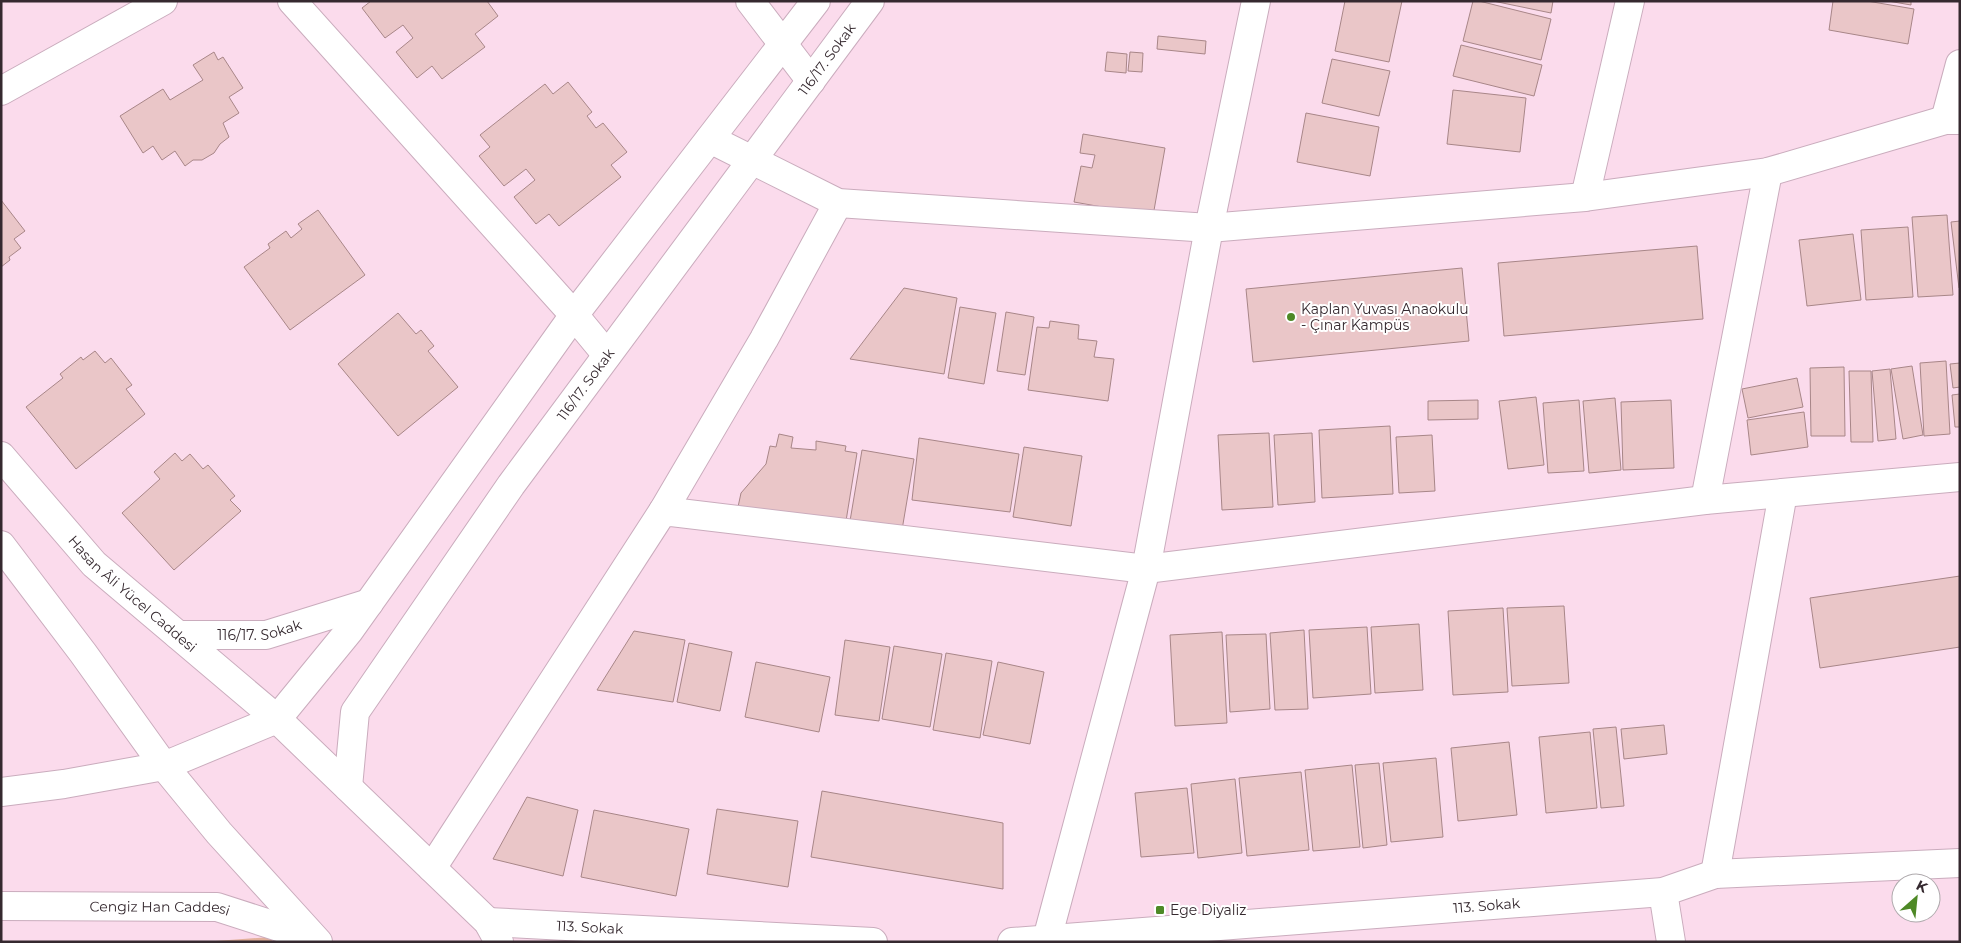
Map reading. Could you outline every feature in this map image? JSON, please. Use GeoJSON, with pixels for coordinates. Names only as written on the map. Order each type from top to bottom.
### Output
{"type":"FeatureCollection","features":[{"type":"Feature","properties":{"kind":"street"},"geometry":{"type":"LineString","coordinates":[[1,91],[163,1]]}},
{"type":"Feature","properties":{"kind":"street"},"geometry":{"type":"LineString","coordinates":[[292,1],[574,315],[607,356]]}},
{"type":"Feature","properties":{"kind":"street"},"geometry":{"type":"LineString","coordinates":[[750,1],[811,81]]}},
{"type":"Feature","properties":{"kind":"street"},"geometry":{"type":"LineString","coordinates":[[1,792],[64,784],[164,766],[277,719],[350,631],[574,315],[816,1]]}},
{"type":"Feature","properties":{"kind":"street","name":"116/17. Sokak"},"geometry":{"type":"LineString","coordinates":[[348,787],[355,712],[511,485],[870,1]]}},
{"type":"Feature","properties":{"kind":"street"},"geometry":{"type":"LineString","coordinates":[[1047,939],[1146,570],[1209,228],[1256,1]]}},
{"type":"Feature","properties":{"kind":"street"},"geometry":{"type":"LineString","coordinates":[[1585,197],[1630,1]]}},
{"type":"Feature","properties":{"kind":"street"},"geometry":{"type":"LineString","coordinates":[[710,139],[838,204],[1209,228],[1585,197],[1768,172],[1952,120],[1960,64]]}},
{"type":"Feature","properties":{"kind":"street"},"geometry":{"type":"LineString","coordinates":[[1704,500],[1768,172]]}},
{"type":"Feature","properties":{"kind":"street"},"geometry":{"type":"LineString","coordinates":[[432,868],[663,511],[764,339],[838,204]]}},
{"type":"Feature","properties":{"kind":"street","name":"Hasan Âli Yücel Caddesi"},"geometry":{"type":"LineString","coordinates":[[1,456],[94,564],[277,719],[432,868],[493,932]]}},
{"type":"Feature","properties":{"kind":"street"},"geometry":{"type":"LineString","coordinates":[[663,511],[1146,570],[1704,500],[1960,477]]}},
{"type":"Feature","properties":{"kind":"street"},"geometry":{"type":"LineString","coordinates":[[1715,874],[1783,493]]}},
{"type":"Feature","properties":{"kind":"street"},"geometry":{"type":"LineString","coordinates":[[1,545],[83,653],[164,766],[219,833],[316,940]]}},
{"type":"Feature","properties":{"kind":"street","name":"116/17. Sokak"},"geometry":{"type":"LineString","coordinates":[[178,635],[266,635],[369,603]]}},
{"type":"Feature","properties":{"kind":"street","name":"113. Sokak"},"geometry":{"type":"LineString","coordinates":[[1012,942],[1663,892],[1715,874],[1960,863]]}},
{"type":"Feature","properties":{"kind":"street"},"geometry":{"type":"LineString","coordinates":[[1663,892],[1671,942]]}},
{"type":"Feature","properties":{"kind":"street","name":"Cengiz Han Caddesi"},"geometry":{"type":"LineString","coordinates":[[1,906],[217,907],[316,940]]}},
{"type":"Feature","properties":{"kind":"street","name":"113. Sokak"},"geometry":{"type":"LineString","coordinates":[[493,932],[873,942]]}},
{"type":"Feature","properties":{"kind":"shaded area"},"geometry":{"type":"Polygon","coordinates":[[[270,937],[273,942],[202,942],[270,937]]]}},
{"type":"Feature","properties":{"kind":"building"},"geometry":{"type":"Polygon","coordinates":[[[371,1],[487,1],[498,16],[475,34],[485,47],[442,79],[432,66],[417,78],[396,52],[413,38],[403,25],[385,38],[362,8],[371,1]]]}},
{"type":"Feature","properties":{"kind":"building"},"geometry":{"type":"Polygon","coordinates":[[[1345,1],[1402,1],[1389,62],[1335,51],[1345,1]]]}},
{"type":"Feature","properties":{"kind":"building"},"geometry":{"type":"Polygon","coordinates":[[[1473,1],[1551,19],[1541,60],[1463,41],[1473,1]]]}},
{"type":"Feature","properties":{"kind":"building"},"geometry":{"type":"Polygon","coordinates":[[[1493,1],[1553,1],[1551,13],[1493,1]]]}},
{"type":"Feature","properties":{"kind":"building"},"geometry":{"type":"Polygon","coordinates":[[[1833,1],[1867,1],[1914,9],[1908,44],[1829,30],[1833,1]]]}},
{"type":"Feature","properties":{"kind":"building"},"geometry":{"type":"Polygon","coordinates":[[[1888,1],[1911,1],[1911,5],[1888,1]]]}},
{"type":"Feature","properties":{"kind":"building"},"geometry":{"type":"Polygon","coordinates":[[[1158,36],[1206,41],[1205,54],[1157,49],[1158,36]]]}},
{"type":"Feature","properties":{"kind":"building"},"geometry":{"type":"Polygon","coordinates":[[[1461,45],[1542,65],[1534,96],[1453,76],[1461,45]]]}},
{"type":"Feature","properties":{"kind":"building"},"geometry":{"type":"Polygon","coordinates":[[[214,52],[218,60],[223,57],[243,88],[229,97],[239,113],[223,123],[229,137],[220,144],[214,153],[202,160],[193,160],[185,166],[175,151],[162,160],[153,146],[143,153],[120,116],[163,89],[170,100],[203,80],[193,65],[214,52]]]}},
{"type":"Feature","properties":{"kind":"building"},"geometry":{"type":"Polygon","coordinates":[[[1107,52],[1127,54],[1126,73],[1105,71],[1107,52]]]}},
{"type":"Feature","properties":{"kind":"building"},"geometry":{"type":"Polygon","coordinates":[[[1130,52],[1143,53],[1142,72],[1128,71],[1130,52]]]}},
{"type":"Feature","properties":{"kind":"building"},"geometry":{"type":"Polygon","coordinates":[[[1332,59],[1390,71],[1379,116],[1322,103],[1332,59]]]}},
{"type":"Feature","properties":{"kind":"building"},"geometry":{"type":"Polygon","coordinates":[[[568,82],[592,112],[587,116],[596,128],[603,123],[627,152],[611,165],[621,177],[559,226],[549,214],[536,224],[514,197],[535,180],[526,169],[504,186],[479,156],[490,147],[480,135],[545,84],[553,94],[568,82]]]}},
{"type":"Feature","properties":{"kind":"building"},"geometry":{"type":"Polygon","coordinates":[[[1453,90],[1526,98],[1520,152],[1447,144],[1453,90]]]}},
{"type":"Feature","properties":{"kind":"building"},"geometry":{"type":"Polygon","coordinates":[[[1306,113],[1379,127],[1370,176],[1297,162],[1306,113]]]}},
{"type":"Feature","properties":{"kind":"building"},"geometry":{"type":"Polygon","coordinates":[[[1083,134],[1165,148],[1153,216],[1074,202],[1081,166],[1092,168],[1095,155],[1080,153],[1083,134]]]}},
{"type":"Feature","properties":{"kind":"building"},"geometry":{"type":"Polygon","coordinates":[[[1,200],[25,231],[14,239],[21,248],[9,257],[10,260],[1,267],[1,200]]]}},
{"type":"Feature","properties":{"kind":"building"},"geometry":{"type":"Polygon","coordinates":[[[318,210],[365,275],[290,330],[244,267],[270,248],[268,244],[286,231],[291,238],[302,229],[298,224],[318,210]]]}},
{"type":"Feature","properties":{"kind":"building"},"geometry":{"type":"Polygon","coordinates":[[[1947,215],[1953,295],[1918,297],[1912,217],[1947,215]]]}},
{"type":"Feature","properties":{"kind":"building"},"geometry":{"type":"Polygon","coordinates":[[[1960,221],[1960,288],[1959,288],[1951,222],[1960,221]]]}},
{"type":"Feature","properties":{"kind":"building"},"geometry":{"type":"Polygon","coordinates":[[[1908,227],[1913,297],[1866,300],[1861,230],[1908,227]]]}},
{"type":"Feature","properties":{"kind":"building"},"geometry":{"type":"Polygon","coordinates":[[[1853,234],[1861,300],[1807,306],[1799,240],[1853,234]]]}},
{"type":"Feature","properties":{"kind":"building"},"geometry":{"type":"Polygon","coordinates":[[[1697,246],[1703,319],[1504,336],[1498,263],[1697,246]]]}},
{"type":"Feature","properties":{"kind":"building"},"geometry":{"type":"Polygon","coordinates":[[[1462,268],[1469,341],[1253,362],[1246,289],[1462,268]]]}},
{"type":"Feature","properties":{"kind":"building"},"geometry":{"type":"Polygon","coordinates":[[[904,288],[957,298],[944,374],[850,359],[904,288]]]}},
{"type":"Feature","properties":{"kind":"building"},"geometry":{"type":"Polygon","coordinates":[[[960,307],[996,313],[984,384],[948,378],[960,307]]]}},
{"type":"Feature","properties":{"kind":"building"},"geometry":{"type":"Polygon","coordinates":[[[1006,312],[1034,317],[1025,375],[997,371],[1006,312]]]}},
{"type":"Feature","properties":{"kind":"building"},"geometry":{"type":"Polygon","coordinates":[[[398,313],[416,334],[421,330],[434,346],[428,351],[458,387],[398,436],[338,364],[398,313]]]}},
{"type":"Feature","properties":{"kind":"building"},"geometry":{"type":"Polygon","coordinates":[[[1050,321],[1079,325],[1078,339],[1097,341],[1094,357],[1114,359],[1108,401],[1028,390],[1037,327],[1049,328],[1050,321]]]}},
{"type":"Feature","properties":{"kind":"building"},"geometry":{"type":"Polygon","coordinates":[[[95,351],[105,363],[111,358],[132,385],[126,389],[145,414],[76,469],[26,407],[63,378],[60,374],[81,357],[83,360],[95,351]]]}},
{"type":"Feature","properties":{"kind":"building"},"geometry":{"type":"Polygon","coordinates":[[[1946,361],[1950,434],[1924,436],[1920,363],[1946,361]]]}},
{"type":"Feature","properties":{"kind":"building"},"geometry":{"type":"Polygon","coordinates":[[[1960,363],[1960,387],[1953,388],[1950,364],[1960,363]]]}},
{"type":"Feature","properties":{"kind":"building"},"geometry":{"type":"Polygon","coordinates":[[[1912,366],[1923,435],[1903,439],[1891,369],[1912,366]]]}},
{"type":"Feature","properties":{"kind":"building"},"geometry":{"type":"Polygon","coordinates":[[[1844,367],[1845,436],[1811,436],[1810,368],[1844,367]]]}},
{"type":"Feature","properties":{"kind":"building"},"geometry":{"type":"Polygon","coordinates":[[[1890,369],[1896,439],[1878,441],[1872,371],[1890,369]]]}},
{"type":"Feature","properties":{"kind":"building"},"geometry":{"type":"Polygon","coordinates":[[[1849,371],[1871,371],[1873,442],[1851,442],[1849,371]]]}},
{"type":"Feature","properties":{"kind":"building"},"geometry":{"type":"Polygon","coordinates":[[[1797,378],[1803,407],[1748,418],[1742,389],[1797,378]]]}},
{"type":"Feature","properties":{"kind":"building"},"geometry":{"type":"Polygon","coordinates":[[[1960,394],[1960,427],[1955,427],[1952,395],[1960,394]]]}},
{"type":"Feature","properties":{"kind":"building"},"geometry":{"type":"Polygon","coordinates":[[[1536,397],[1544,465],[1508,469],[1499,401],[1536,397]]]}},
{"type":"Feature","properties":{"kind":"building"},"geometry":{"type":"Polygon","coordinates":[[[1615,398],[1621,470],[1589,473],[1583,401],[1615,398]]]}},
{"type":"Feature","properties":{"kind":"building"},"geometry":{"type":"Polygon","coordinates":[[[1478,400],[1478,419],[1428,420],[1428,401],[1478,400]]]}},
{"type":"Feature","properties":{"kind":"building"},"geometry":{"type":"Polygon","coordinates":[[[1579,400],[1584,471],[1548,473],[1543,403],[1579,400]]]}},
{"type":"Feature","properties":{"kind":"building"},"geometry":{"type":"Polygon","coordinates":[[[1671,400],[1674,468],[1623,470],[1621,402],[1671,400]]]}},
{"type":"Feature","properties":{"kind":"building"},"geometry":{"type":"Polygon","coordinates":[[[1804,412],[1808,447],[1751,455],[1747,420],[1804,412]]]}},
{"type":"Feature","properties":{"kind":"building"},"geometry":{"type":"Polygon","coordinates":[[[1390,426],[1393,494],[1322,498],[1319,430],[1390,426]]]}},
{"type":"Feature","properties":{"kind":"building"},"geometry":{"type":"Polygon","coordinates":[[[1269,433],[1273,507],[1222,510],[1218,435],[1269,433]]]}},
{"type":"Feature","properties":{"kind":"building"},"geometry":{"type":"Polygon","coordinates":[[[1312,433],[1315,502],[1278,505],[1274,435],[1312,433]]]}},
{"type":"Feature","properties":{"kind":"building"},"geometry":{"type":"Polygon","coordinates":[[[779,434],[793,437],[791,448],[816,450],[816,441],[846,446],[845,451],[857,453],[846,521],[738,507],[741,493],[766,464],[770,446],[776,447],[779,434]]]}},
{"type":"Feature","properties":{"kind":"building"},"geometry":{"type":"Polygon","coordinates":[[[1432,435],[1435,491],[1399,493],[1396,437],[1432,435]]]}},
{"type":"Feature","properties":{"kind":"building"},"geometry":{"type":"Polygon","coordinates":[[[919,438],[1019,454],[1010,512],[912,500],[919,438]]]}},
{"type":"Feature","properties":{"kind":"building"},"geometry":{"type":"Polygon","coordinates":[[[1024,447],[1082,456],[1071,526],[1013,517],[1024,447]]]}},
{"type":"Feature","properties":{"kind":"building"},"geometry":{"type":"Polygon","coordinates":[[[862,450],[914,459],[902,530],[850,521],[862,450]]]}},
{"type":"Feature","properties":{"kind":"building"},"geometry":{"type":"Polygon","coordinates":[[[175,453],[182,461],[190,454],[203,469],[208,465],[235,496],[230,500],[241,511],[174,570],[122,513],[160,479],[154,472],[175,453]]]}},
{"type":"Feature","properties":{"kind":"building"},"geometry":{"type":"Polygon","coordinates":[[[1960,576],[1960,647],[1820,668],[1810,598],[1960,576]]]}},
{"type":"Feature","properties":{"kind":"building"},"geometry":{"type":"Polygon","coordinates":[[[1564,606],[1569,683],[1512,686],[1507,608],[1564,606]]]}},
{"type":"Feature","properties":{"kind":"building"},"geometry":{"type":"Polygon","coordinates":[[[1503,608],[1508,692],[1453,695],[1448,611],[1503,608]]]}},
{"type":"Feature","properties":{"kind":"building"},"geometry":{"type":"Polygon","coordinates":[[[1419,624],[1423,690],[1375,693],[1371,627],[1419,624]]]}},
{"type":"Feature","properties":{"kind":"building"},"geometry":{"type":"Polygon","coordinates":[[[1367,627],[1371,694],[1313,698],[1309,630],[1367,627]]]}},
{"type":"Feature","properties":{"kind":"building"},"geometry":{"type":"Polygon","coordinates":[[[1304,630],[1308,709],[1275,710],[1270,633],[1304,630]]]}},
{"type":"Feature","properties":{"kind":"building"},"geometry":{"type":"Polygon","coordinates":[[[634,631],[685,640],[673,702],[597,690],[634,631]]]}},
{"type":"Feature","properties":{"kind":"building"},"geometry":{"type":"Polygon","coordinates":[[[1222,632],[1227,723],[1175,726],[1170,635],[1222,632]]]}},
{"type":"Feature","properties":{"kind":"building"},"geometry":{"type":"Polygon","coordinates":[[[1266,634],[1270,709],[1230,712],[1226,635],[1266,634]]]}},
{"type":"Feature","properties":{"kind":"building"},"geometry":{"type":"Polygon","coordinates":[[[845,640],[890,647],[879,721],[835,715],[845,640]]]}},
{"type":"Feature","properties":{"kind":"building"},"geometry":{"type":"Polygon","coordinates":[[[689,643],[732,652],[720,711],[677,702],[689,643]]]}},
{"type":"Feature","properties":{"kind":"building"},"geometry":{"type":"Polygon","coordinates":[[[894,646],[942,654],[930,727],[882,719],[894,646]]]}},
{"type":"Feature","properties":{"kind":"building"},"geometry":{"type":"Polygon","coordinates":[[[946,653],[992,661],[980,738],[933,730],[946,653]]]}},
{"type":"Feature","properties":{"kind":"building"},"geometry":{"type":"Polygon","coordinates":[[[756,662],[830,677],[819,732],[745,717],[756,662]]]}},
{"type":"Feature","properties":{"kind":"building"},"geometry":{"type":"Polygon","coordinates":[[[998,662],[1044,672],[1030,744],[983,735],[998,662]]]}},
{"type":"Feature","properties":{"kind":"building"},"geometry":{"type":"Polygon","coordinates":[[[1664,725],[1667,754],[1624,759],[1621,729],[1664,725]]]}},
{"type":"Feature","properties":{"kind":"building"},"geometry":{"type":"Polygon","coordinates":[[[1616,727],[1624,806],[1601,808],[1593,729],[1616,727]]]}},
{"type":"Feature","properties":{"kind":"building"},"geometry":{"type":"Polygon","coordinates":[[[1590,732],[1597,808],[1546,813],[1539,737],[1590,732]]]}},
{"type":"Feature","properties":{"kind":"building"},"geometry":{"type":"Polygon","coordinates":[[[1509,742],[1517,815],[1458,821],[1451,748],[1509,742]]]}},
{"type":"Feature","properties":{"kind":"building"},"geometry":{"type":"Polygon","coordinates":[[[1436,758],[1443,837],[1391,842],[1383,763],[1436,758]]]}},
{"type":"Feature","properties":{"kind":"building"},"geometry":{"type":"Polygon","coordinates":[[[1379,763],[1387,845],[1363,848],[1355,765],[1379,763]]]}},
{"type":"Feature","properties":{"kind":"building"},"geometry":{"type":"Polygon","coordinates":[[[1352,765],[1360,847],[1313,851],[1305,770],[1352,765]]]}},
{"type":"Feature","properties":{"kind":"building"},"geometry":{"type":"Polygon","coordinates":[[[1301,772],[1309,850],[1247,856],[1239,778],[1301,772]]]}},
{"type":"Feature","properties":{"kind":"building"},"geometry":{"type":"Polygon","coordinates":[[[1235,779],[1242,853],[1198,858],[1191,784],[1235,779]]]}},
{"type":"Feature","properties":{"kind":"building"},"geometry":{"type":"Polygon","coordinates":[[[1187,788],[1194,853],[1141,857],[1135,793],[1187,788]]]}},
{"type":"Feature","properties":{"kind":"building"},"geometry":{"type":"Polygon","coordinates":[[[822,791],[1003,823],[1003,889],[811,857],[822,791]]]}},
{"type":"Feature","properties":{"kind":"building"},"geometry":{"type":"Polygon","coordinates":[[[527,797],[578,810],[563,876],[493,859],[527,797]]]}},
{"type":"Feature","properties":{"kind":"building"},"geometry":{"type":"Polygon","coordinates":[[[717,809],[798,821],[788,887],[707,874],[717,809]]]}},
{"type":"Feature","properties":{"kind":"building"},"geometry":{"type":"Polygon","coordinates":[[[594,810],[689,829],[676,896],[581,877],[594,810]]]}},
{"type":"Feature","properties":{"kind":"place","name":"Kaplan Yuvası Anaokulu - Çınar Kampüs"},"geometry":{"type":"Point","coordinates":[1291,317]}},
{"type":"Feature","properties":{"kind":"place","name":"Ege Diyaliz"},"geometry":{"type":"Point","coordinates":[1160,910]}}]}
